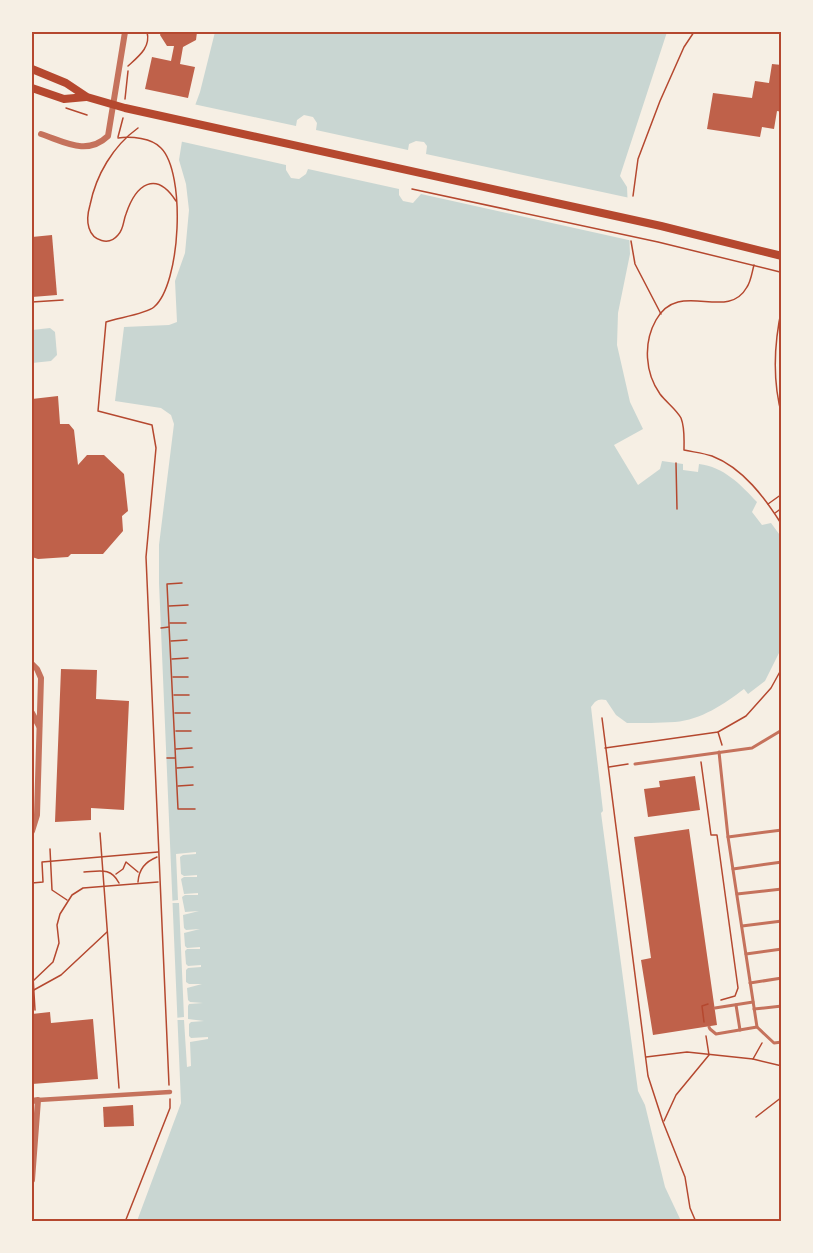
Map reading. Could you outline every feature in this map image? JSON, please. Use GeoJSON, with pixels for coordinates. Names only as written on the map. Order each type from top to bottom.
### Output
{"type":"FeatureCollection","features":[{"type":"Feature","properties":{"kind":"main road"},"geometry":{"type":"LineString","coordinates":[[32,69],[66,83],[87,97],[171,119],[661,226],[782,256]]}},
{"type":"Feature","properties":{"kind":"main road"},"geometry":{"type":"LineString","coordinates":[[32,88],[64,99],[87,97]]}},
{"type":"Feature","properties":{"kind":"street"},"geometry":{"type":"LineString","coordinates":[[41,134],[74,146],[87,147],[99,144],[108,136],[125,32]]}},
{"type":"Feature","properties":{"kind":"street"},"geometry":{"type":"LineString","coordinates":[[32,664],[41,678],[36,815],[32,831]]}},
{"type":"Feature","properties":{"kind":"street"},"geometry":{"type":"LineString","coordinates":[[32,713],[39,726]]}},
{"type":"Feature","properties":{"kind":"street"},"geometry":{"type":"LineString","coordinates":[[32,1180],[35,1101],[170,1092]]}},
{"type":"Feature","properties":{"kind":"lane"},"geometry":{"type":"LineString","coordinates":[[635,764],[752,747],[782,730]]}},
{"type":"Feature","properties":{"kind":"lane"},"geometry":{"type":"LineString","coordinates":[[721,752],[728,837],[757,1027],[774,1043],[782,1042]]}},
{"type":"Feature","properties":{"kind":"lane"},"geometry":{"type":"LineString","coordinates":[[728,837],[782,830]]}},
{"type":"Feature","properties":{"kind":"lane"},"geometry":{"type":"LineString","coordinates":[[733,868],[782,862]]}},
{"type":"Feature","properties":{"kind":"lane"},"geometry":{"type":"LineString","coordinates":[[737,894],[782,890]]}},
{"type":"Feature","properties":{"kind":"lane"},"geometry":{"type":"LineString","coordinates":[[742,926],[782,921]]}},
{"type":"Feature","properties":{"kind":"lane"},"geometry":{"type":"LineString","coordinates":[[746,954],[782,949]]}},
{"type":"Feature","properties":{"kind":"lane"},"geometry":{"type":"LineString","coordinates":[[750,982],[782,978]]}},
{"type":"Feature","properties":{"kind":"lane"},"geometry":{"type":"LineString","coordinates":[[715,1008],[753,1002]]}},
{"type":"Feature","properties":{"kind":"lane"},"geometry":{"type":"LineString","coordinates":[[736,1005],[740,1030]]}},
{"type":"Feature","properties":{"kind":"lane"},"geometry":{"type":"LineString","coordinates":[[754,1009],[782,1006]]}},
{"type":"Feature","properties":{"kind":"lane"},"geometry":{"type":"LineString","coordinates":[[707,1027],[716,1034],[757,1027]]}},
{"type":"Feature","properties":{"kind":"path"},"geometry":{"type":"LineString","coordinates":[[124,108],[129,65],[144,50],[149,39],[147,32]]}},
{"type":"Feature","properties":{"kind":"path"},"geometry":{"type":"LineString","coordinates":[[633,196],[638,159],[675,68],[694,32]]}},
{"type":"Feature","properties":{"kind":"path"},"geometry":{"type":"LineString","coordinates":[[123,118],[118,138],[128,136],[137,138],[155,143],[163,149],[171,167],[178,204],[175,258],[169,282],[160,300],[153,308],[106,322],[98,411],[152,425],[156,448],[146,557],[170,1108],[125,1221]]}},
{"type":"Feature","properties":{"kind":"path"},"geometry":{"type":"LineString","coordinates":[[138,128],[123,141],[107,161],[90,206],[88,226],[97,239],[111,241],[119,235],[125,214],[133,199],[140,189],[150,183],[158,183],[168,189],[178,204]]}},
{"type":"Feature","properties":{"kind":"path"},"geometry":{"type":"LineString","coordinates":[[412,189],[658,242],[782,274]]}},
{"type":"Feature","properties":{"kind":"path"},"geometry":{"type":"LineString","coordinates":[[631,241],[635,264],[661,314]]}},
{"type":"Feature","properties":{"kind":"path"},"geometry":{"type":"LineString","coordinates":[[754,266],[748,286],[741,296],[729,302],[684,300],[672,303],[657,318],[651,332],[647,352],[650,376],[660,393],[680,415],[684,428],[684,450],[712,456],[731,467],[756,489],[782,525]]}},
{"type":"Feature","properties":{"kind":"path"},"geometry":{"type":"LineString","coordinates":[[32,302],[63,300]]}},
{"type":"Feature","properties":{"kind":"path"},"geometry":{"type":"LineString","coordinates":[[782,307],[777,327],[775,367],[777,397],[782,416]]}},
{"type":"Feature","properties":{"kind":"path"},"geometry":{"type":"LineString","coordinates":[[676,463],[678,509]]}},
{"type":"Feature","properties":{"kind":"path"},"geometry":{"type":"LineString","coordinates":[[768,504],[782,494]]}},
{"type":"Feature","properties":{"kind":"path"},"geometry":{"type":"LineString","coordinates":[[774,513],[782,508]]}},
{"type":"Feature","properties":{"kind":"path"},"geometry":{"type":"LineString","coordinates":[[182,583],[167,584],[178,809],[195,809]]}},
{"type":"Feature","properties":{"kind":"path"},"geometry":{"type":"LineString","coordinates":[[168,606],[188,604]]}},
{"type":"Feature","properties":{"kind":"path"},"geometry":{"type":"LineString","coordinates":[[169,623],[186,623]]}},
{"type":"Feature","properties":{"kind":"path"},"geometry":{"type":"LineString","coordinates":[[161,628],[170,627]]}},
{"type":"Feature","properties":{"kind":"path"},"geometry":{"type":"LineString","coordinates":[[170,641],[187,640]]}},
{"type":"Feature","properties":{"kind":"path"},"geometry":{"type":"LineString","coordinates":[[171,659],[188,658]]}},
{"type":"Feature","properties":{"kind":"path"},"geometry":{"type":"LineString","coordinates":[[605,748],[718,732],[746,716],[771,688],[782,668]]}},
{"type":"Feature","properties":{"kind":"path"},"geometry":{"type":"LineString","coordinates":[[172,677],[188,677]]}},
{"type":"Feature","properties":{"kind":"path"},"geometry":{"type":"LineString","coordinates":[[173,695],[189,695]]}},
{"type":"Feature","properties":{"kind":"path"},"geometry":{"type":"LineString","coordinates":[[174,713],[190,713]]}},
{"type":"Feature","properties":{"kind":"path"},"geometry":{"type":"LineString","coordinates":[[602,718],[648,1076],[685,1177],[690,1208],[696,1221]]}},
{"type":"Feature","properties":{"kind":"path"},"geometry":{"type":"LineString","coordinates":[[175,731],[191,731]]}},
{"type":"Feature","properties":{"kind":"path"},"geometry":{"type":"LineString","coordinates":[[718,732],[721,752]]}},
{"type":"Feature","properties":{"kind":"path"},"geometry":{"type":"LineString","coordinates":[[176,749],[192,748]]}},
{"type":"Feature","properties":{"kind":"path"},"geometry":{"type":"LineString","coordinates":[[700,755],[711,835],[717,835],[738,988],[735,996],[702,1006],[707,1027]]}},
{"type":"Feature","properties":{"kind":"path"},"geometry":{"type":"LineString","coordinates":[[167,758],[176,758]]}},
{"type":"Feature","properties":{"kind":"path"},"geometry":{"type":"LineString","coordinates":[[608,767],[635,764]]}},
{"type":"Feature","properties":{"kind":"path"},"geometry":{"type":"LineString","coordinates":[[176,768],[192,767]]}},
{"type":"Feature","properties":{"kind":"path"},"geometry":{"type":"LineString","coordinates":[[177,786],[194,785]]}},
{"type":"Feature","properties":{"kind":"path"},"geometry":{"type":"LineString","coordinates":[[100,833],[119,1095]]}},
{"type":"Feature","properties":{"kind":"path"},"geometry":{"type":"LineString","coordinates":[[50,849],[52,890],[68,901]]}},
{"type":"Feature","properties":{"kind":"path"},"geometry":{"type":"LineString","coordinates":[[32,883],[43,882],[42,862],[158,852]]}},
{"type":"Feature","properties":{"kind":"path"},"geometry":{"type":"LineString","coordinates":[[138,883],[139,873],[145,865],[158,857]]}},
{"type":"Feature","properties":{"kind":"path"},"geometry":{"type":"LineString","coordinates":[[115,875],[123,869],[126,862],[139,873]]}},
{"type":"Feature","properties":{"kind":"path"},"geometry":{"type":"LineString","coordinates":[[84,872],[103,871],[115,875],[119,884]]}},
{"type":"Feature","properties":{"kind":"path"},"geometry":{"type":"LineString","coordinates":[[33,981],[53,962],[59,943],[57,926],[60,914],[68,901],[83,888],[160,882]]}},
{"type":"Feature","properties":{"kind":"path"},"geometry":{"type":"LineString","coordinates":[[33,990],[62,975],[107,931]]}},
{"type":"Feature","properties":{"kind":"path"},"geometry":{"type":"LineString","coordinates":[[32,960],[35,1010]]}},
{"type":"Feature","properties":{"kind":"path"},"geometry":{"type":"LineString","coordinates":[[663,1122],[675,1095],[709,1054],[706,1036]]}},
{"type":"Feature","properties":{"kind":"path"},"geometry":{"type":"LineString","coordinates":[[753,1059],[766,1036]]}},
{"type":"Feature","properties":{"kind":"path"},"geometry":{"type":"LineString","coordinates":[[645,1057],[687,1052],[753,1059],[782,1066]]}},
{"type":"Feature","properties":{"kind":"path"},"geometry":{"type":"LineString","coordinates":[[756,1117],[782,1097]]}},
{"type":"Feature","properties":{"kind":"shaded area"},"geometry":{"type":"Polygon","coordinates":[[[215,32],[667,32],[620,176],[627,187],[630,254],[618,313],[617,345],[630,402],[643,429],[614,445],[638,485],[660,469],[662,461],[683,464],[683,470],[698,472],[699,464],[724,473],[757,502],[752,512],[762,525],[771,523],[782,538],[781,649],[765,681],[748,694],[744,689],[712,710],[685,721],[627,723],[616,715],[606,700],[601,699],[591,707],[603,811],[601,813],[638,1091],[645,1105],[665,1187],[681,1221],[137,1221],[181,1103],[159,583],[159,545],[174,424],[171,415],[161,408],[115,401],[124,327],[169,325],[177,322],[175,281],[185,253],[189,210],[186,184],[179,160],[182,141],[200,92],[215,32]]]}},
{"type":"Feature","properties":{"kind":"shaded area"},"geometry":{"type":"Polygon","coordinates":[[[50,328],[55,332],[57,355],[51,361],[32,363],[32,330],[50,328]]]}},
{"type":"Feature","properties":{"kind":"pier"},"geometry":{"type":"Polygon","coordinates":[[[193,104],[296,126],[297,120],[304,115],[313,117],[317,123],[316,130],[408,150],[409,144],[416,141],[424,142],[427,146],[426,154],[630,198],[633,241],[421,194],[413,203],[403,201],[399,195],[399,189],[308,169],[306,174],[299,179],[291,178],[286,165],[179,141],[193,104]]]}},
{"type":"Feature","properties":{"kind":"pier"},"geometry":{"type":"Polygon","coordinates":[[[196,852],[196,854],[180,857],[181,874],[184,876],[197,875],[197,877],[181,879],[184,894],[198,893],[198,895],[182,897],[185,912],[199,911],[183,915],[184,928],[186,930],[200,929],[184,933],[187,948],[200,947],[200,949],[185,951],[188,966],[201,965],[201,967],[186,970],[186,982],[202,984],[187,988],[188,1000],[203,1003],[189,1004],[188,1019],[204,1021],[189,1024],[189,1036],[191,1038],[208,1037],[208,1039],[190,1042],[191,1066],[187,1067],[184,1020],[175,1020],[175,1018],[184,1017],[179,903],[170,901],[178,900],[176,854],[196,852]]]}},
{"type":"Feature","properties":{"kind":"building"},"geometry":{"type":"Polygon","coordinates":[[[161,32],[197,32],[196,40],[183,47],[180,64],[195,67],[188,98],[145,89],[152,57],[171,61],[174,46],[167,46],[160,35],[161,32]]]}},
{"type":"Feature","properties":{"kind":"building"},"geometry":{"type":"Polygon","coordinates":[[[772,64],[782,65],[782,112],[777,111],[774,129],[762,127],[760,137],[707,129],[713,93],[752,98],[755,81],[769,83],[772,64]]]}},
{"type":"Feature","properties":{"kind":"building"},"geometry":{"type":"Polygon","coordinates":[[[52,235],[57,295],[32,297],[32,237],[52,235]]]}},
{"type":"Feature","properties":{"kind":"building"},"geometry":{"type":"Polygon","coordinates":[[[58,396],[60,424],[69,424],[74,430],[78,465],[87,455],[104,455],[124,474],[128,511],[122,516],[123,531],[103,554],[71,554],[68,557],[38,559],[32,557],[32,399],[58,396]]]}},
{"type":"Feature","properties":{"kind":"building"},"geometry":{"type":"Polygon","coordinates":[[[61,669],[97,670],[96,699],[129,701],[124,810],[91,808],[91,820],[55,822],[61,669]]]}},
{"type":"Feature","properties":{"kind":"building"},"geometry":{"type":"Polygon","coordinates":[[[695,776],[700,810],[648,817],[644,789],[660,787],[659,781],[695,776]]]}},
{"type":"Feature","properties":{"kind":"building"},"geometry":{"type":"Polygon","coordinates":[[[689,829],[717,1025],[653,1035],[641,960],[651,958],[634,837],[689,829]]]}},
{"type":"Feature","properties":{"kind":"building"},"geometry":{"type":"Polygon","coordinates":[[[50,1012],[51,1023],[93,1019],[98,1079],[32,1084],[32,1014],[50,1012]]]}},
{"type":"Feature","properties":{"kind":"building"},"geometry":{"type":"Polygon","coordinates":[[[133,1105],[134,1126],[104,1127],[103,1107],[133,1105]]]}}]}
